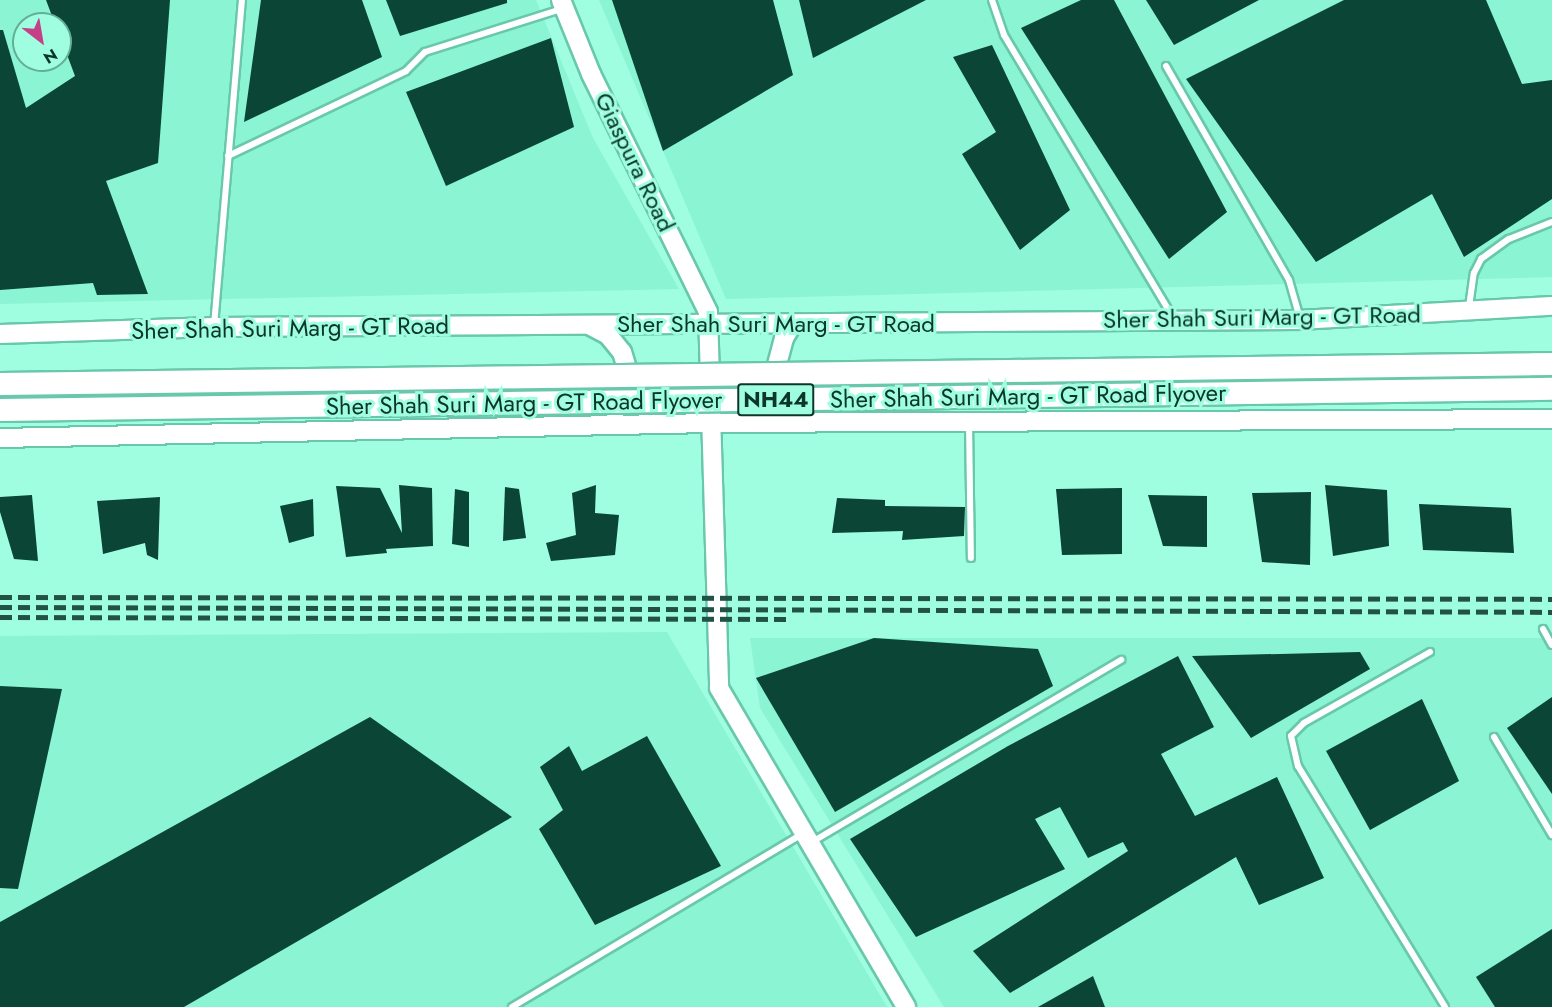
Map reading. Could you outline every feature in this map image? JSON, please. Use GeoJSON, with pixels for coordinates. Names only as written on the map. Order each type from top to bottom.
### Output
{"type":"FeatureCollection","features":[{"type":"Feature","properties":{"kind":"highway","name":"Sher Shah Suri Marg - GT Road Flyover"},"geometry":{"type":"LineString","coordinates":[[0,384],[1552,364]]}},
{"type":"Feature","properties":{"kind":"highway","name":"Sher Shah Suri Marg - GT Road Flyover"},"geometry":{"type":"LineString","coordinates":[[0,410],[1552,389]]}},
{"type":"Feature","properties":{"kind":"street","name":"Giaspura Road"},"geometry":{"type":"LineString","coordinates":[[563,4],[601,94],[700,290],[709,323],[719,688],[906,1007]]}},
{"type":"Feature","properties":{"kind":"street","name":"Sher Shah Suri Marg - GT Road"},"geometry":{"type":"LineString","coordinates":[[0,334],[214,327],[1299,320],[1552,306]]}},
{"type":"Feature","properties":{"kind":"street"},"geometry":{"type":"LineString","coordinates":[[790,423],[779,399],[775,372],[784,338],[794,323]]}},
{"type":"Feature","properties":{"kind":"street"},"geometry":{"type":"LineString","coordinates":[[589,325],[608,335],[622,352],[628,372],[625,394],[614,412],[597,425]]}},
{"type":"Feature","properties":{"kind":"street"},"geometry":{"type":"LineString","coordinates":[[0,438],[711,423],[1552,419]]}},
{"type":"Feature","properties":{"kind":"lane"},"geometry":{"type":"LineString","coordinates":[[214,327],[242,0]]}},
{"type":"Feature","properties":{"kind":"lane"},"geometry":{"type":"LineString","coordinates":[[992,0],[1004,35],[1176,321]]}},
{"type":"Feature","properties":{"kind":"lane"},"geometry":{"type":"LineString","coordinates":[[228,156],[395,76],[425,52],[563,4]]}},
{"type":"Feature","properties":{"kind":"lane"},"geometry":{"type":"LineString","coordinates":[[1166,66],[1289,280],[1299,320]]}},
{"type":"Feature","properties":{"kind":"lane"},"geometry":{"type":"LineString","coordinates":[[1469,310],[1474,273],[1481,259],[1509,239],[1552,222]]}},
{"type":"Feature","properties":{"kind":"lane"},"geometry":{"type":"LineString","coordinates":[[969,422],[971,558]]}},
{"type":"Feature","properties":{"kind":"lane"},"geometry":{"type":"LineString","coordinates":[[1543,628],[1552,645]]}},
{"type":"Feature","properties":{"kind":"lane"},"geometry":{"type":"LineString","coordinates":[[1430,652],[1304,723],[1291,736],[1298,766],[1445,1007]]}},
{"type":"Feature","properties":{"kind":"lane"},"geometry":{"type":"LineString","coordinates":[[512,1007],[1121,660]]}},
{"type":"Feature","properties":{"kind":"lane"},"geometry":{"type":"LineString","coordinates":[[1494,737],[1552,835]]}},
{"type":"Feature","properties":{"kind":"shaded area"},"geometry":{"type":"Polygon","coordinates":[[[0,0],[536,0],[593,138],[679,289],[0,304],[0,0]]]}},
{"type":"Feature","properties":{"kind":"shaded area"},"geometry":{"type":"Polygon","coordinates":[[[599,0],[1552,0],[1552,277],[726,299],[599,0]]]}},
{"type":"Feature","properties":{"kind":"shaded area"},"geometry":{"type":"Polygon","coordinates":[[[667,632],[887,1007],[0,1007],[0,636],[667,632]]]}},
{"type":"Feature","properties":{"kind":"shaded area"},"geometry":{"type":"Polygon","coordinates":[[[750,638],[1552,638],[1552,1007],[944,1007],[760,708],[750,638]]]}},
{"type":"Feature","properties":{"kind":"building"},"geometry":{"type":"Polygon","coordinates":[[[46,0],[170,0],[158,163],[106,181],[148,294],[97,295],[93,283],[0,290],[0,30],[3,30],[12,61],[12,72],[15,72],[26,108],[75,76],[72,68],[72,12],[50,12],[46,0]]]}},
{"type":"Feature","properties":{"kind":"building"},"geometry":{"type":"Polygon","coordinates":[[[261,0],[362,0],[382,57],[244,122],[261,0]]]}},
{"type":"Feature","properties":{"kind":"building"},"geometry":{"type":"Polygon","coordinates":[[[386,0],[507,0],[507,3],[400,36],[386,0]]]}},
{"type":"Feature","properties":{"kind":"building"},"geometry":{"type":"Polygon","coordinates":[[[612,0],[773,0],[793,75],[663,151],[612,0]]]}},
{"type":"Feature","properties":{"kind":"building"},"geometry":{"type":"Polygon","coordinates":[[[799,0],[926,0],[813,58],[799,0]]]}},
{"type":"Feature","properties":{"kind":"building"},"geometry":{"type":"Polygon","coordinates":[[[1081,0],[1114,0],[1227,212],[1169,259],[1021,28],[1081,0]]]}},
{"type":"Feature","properties":{"kind":"building"},"geometry":{"type":"Polygon","coordinates":[[[1146,0],[1259,0],[1174,45],[1146,0]]]}},
{"type":"Feature","properties":{"kind":"building"},"geometry":{"type":"Polygon","coordinates":[[[1344,0],[1486,0],[1522,84],[1552,80],[1552,199],[1464,257],[1432,194],[1316,262],[1186,79],[1344,0]]]}},
{"type":"Feature","properties":{"kind":"building"},"geometry":{"type":"Polygon","coordinates":[[[551,38],[574,127],[446,186],[406,92],[551,38]]]}},
{"type":"Feature","properties":{"kind":"building"},"geometry":{"type":"Polygon","coordinates":[[[992,45],[1070,210],[1020,250],[962,154],[996,132],[953,57],[992,45]]]}},
{"type":"Feature","properties":{"kind":"building"},"geometry":{"type":"Polygon","coordinates":[[[399,485],[432,488],[433,546],[386,549],[387,553],[346,557],[336,486],[380,488],[402,533],[399,485]]]}},
{"type":"Feature","properties":{"kind":"building"},"geometry":{"type":"Polygon","coordinates":[[[596,485],[595,513],[619,515],[615,555],[551,561],[546,543],[576,535],[572,493],[596,485]]]}},
{"type":"Feature","properties":{"kind":"building"},"geometry":{"type":"Polygon","coordinates":[[[1325,485],[1387,490],[1389,546],[1333,556],[1325,485]]]}},
{"type":"Feature","properties":{"kind":"building"},"geometry":{"type":"Polygon","coordinates":[[[505,487],[519,489],[526,538],[503,541],[505,487]]]}},
{"type":"Feature","properties":{"kind":"building"},"geometry":{"type":"Polygon","coordinates":[[[1122,488],[1122,554],[1062,555],[1056,489],[1122,488]]]}},
{"type":"Feature","properties":{"kind":"building"},"geometry":{"type":"Polygon","coordinates":[[[455,489],[469,492],[469,547],[452,544],[455,489]]]}},
{"type":"Feature","properties":{"kind":"building"},"geometry":{"type":"Polygon","coordinates":[[[1311,492],[1310,565],[1262,562],[1252,493],[1311,492]]]}},
{"type":"Feature","properties":{"kind":"building"},"geometry":{"type":"Polygon","coordinates":[[[32,495],[38,561],[14,559],[0,512],[0,497],[32,495]]]}},
{"type":"Feature","properties":{"kind":"building"},"geometry":{"type":"Polygon","coordinates":[[[1148,495],[1207,496],[1207,547],[1163,546],[1148,495]]]}},
{"type":"Feature","properties":{"kind":"building"},"geometry":{"type":"Polygon","coordinates":[[[160,497],[158,560],[147,555],[145,543],[103,554],[97,501],[160,497]]]}},
{"type":"Feature","properties":{"kind":"building"},"geometry":{"type":"Polygon","coordinates":[[[837,498],[885,500],[885,506],[965,507],[964,536],[902,540],[903,531],[832,533],[837,498]]]}},
{"type":"Feature","properties":{"kind":"building"},"geometry":{"type":"Polygon","coordinates":[[[313,499],[314,536],[289,543],[280,506],[313,499]]]}},
{"type":"Feature","properties":{"kind":"building"},"geometry":{"type":"Polygon","coordinates":[[[1419,504],[1511,508],[1514,553],[1423,550],[1419,504]]]}},
{"type":"Feature","properties":{"kind":"building"},"geometry":{"type":"Polygon","coordinates":[[[874,638],[1038,649],[1053,686],[835,812],[756,678],[874,638]]]}},
{"type":"Feature","properties":{"kind":"building"},"geometry":{"type":"Polygon","coordinates":[[[1360,652],[1370,669],[1251,738],[1192,656],[1360,652]]]}},
{"type":"Feature","properties":{"kind":"building"},"geometry":{"type":"Polygon","coordinates":[[[1178,656],[1214,727],[1161,754],[1195,816],[1277,777],[1324,878],[1259,905],[1236,857],[1010,993],[973,951],[1128,851],[1123,842],[1088,858],[1060,807],[1035,819],[1065,869],[916,937],[850,839],[1008,746],[1178,656]]]}},
{"type":"Feature","properties":{"kind":"building"},"geometry":{"type":"Polygon","coordinates":[[[0,686],[62,689],[18,889],[0,888],[0,686]]]}},
{"type":"Feature","properties":{"kind":"building"},"geometry":{"type":"Polygon","coordinates":[[[1552,697],[1552,794],[1507,728],[1552,697]]]}},
{"type":"Feature","properties":{"kind":"building"},"geometry":{"type":"Polygon","coordinates":[[[1422,699],[1459,781],[1370,830],[1326,751],[1422,699]]]}},
{"type":"Feature","properties":{"kind":"building"},"geometry":{"type":"Polygon","coordinates":[[[370,717],[512,817],[184,1007],[0,1007],[0,922],[370,717]]]}},
{"type":"Feature","properties":{"kind":"building"},"geometry":{"type":"Polygon","coordinates":[[[647,736],[721,866],[595,925],[539,829],[563,810],[540,767],[569,746],[582,771],[647,736]]]}},
{"type":"Feature","properties":{"kind":"building"},"geometry":{"type":"Polygon","coordinates":[[[1552,929],[1552,1007],[1495,1007],[1476,977],[1552,929]]]}},
{"type":"Feature","properties":{"kind":"building"},"geometry":{"type":"Polygon","coordinates":[[[1093,976],[1105,1007],[1038,1007],[1093,976]]]}},
{"type":"Feature","properties":{"kind":"railway"},"geometry":{"type":"LineString","coordinates":[[0,597],[1552,599]]}},
{"type":"Feature","properties":{"kind":"railway"},"geometry":{"type":"LineString","coordinates":[[0,607],[1552,612]]}},
{"type":"Feature","properties":{"kind":"railway"},"geometry":{"type":"LineString","coordinates":[[0,617],[790,619]]}}]}
